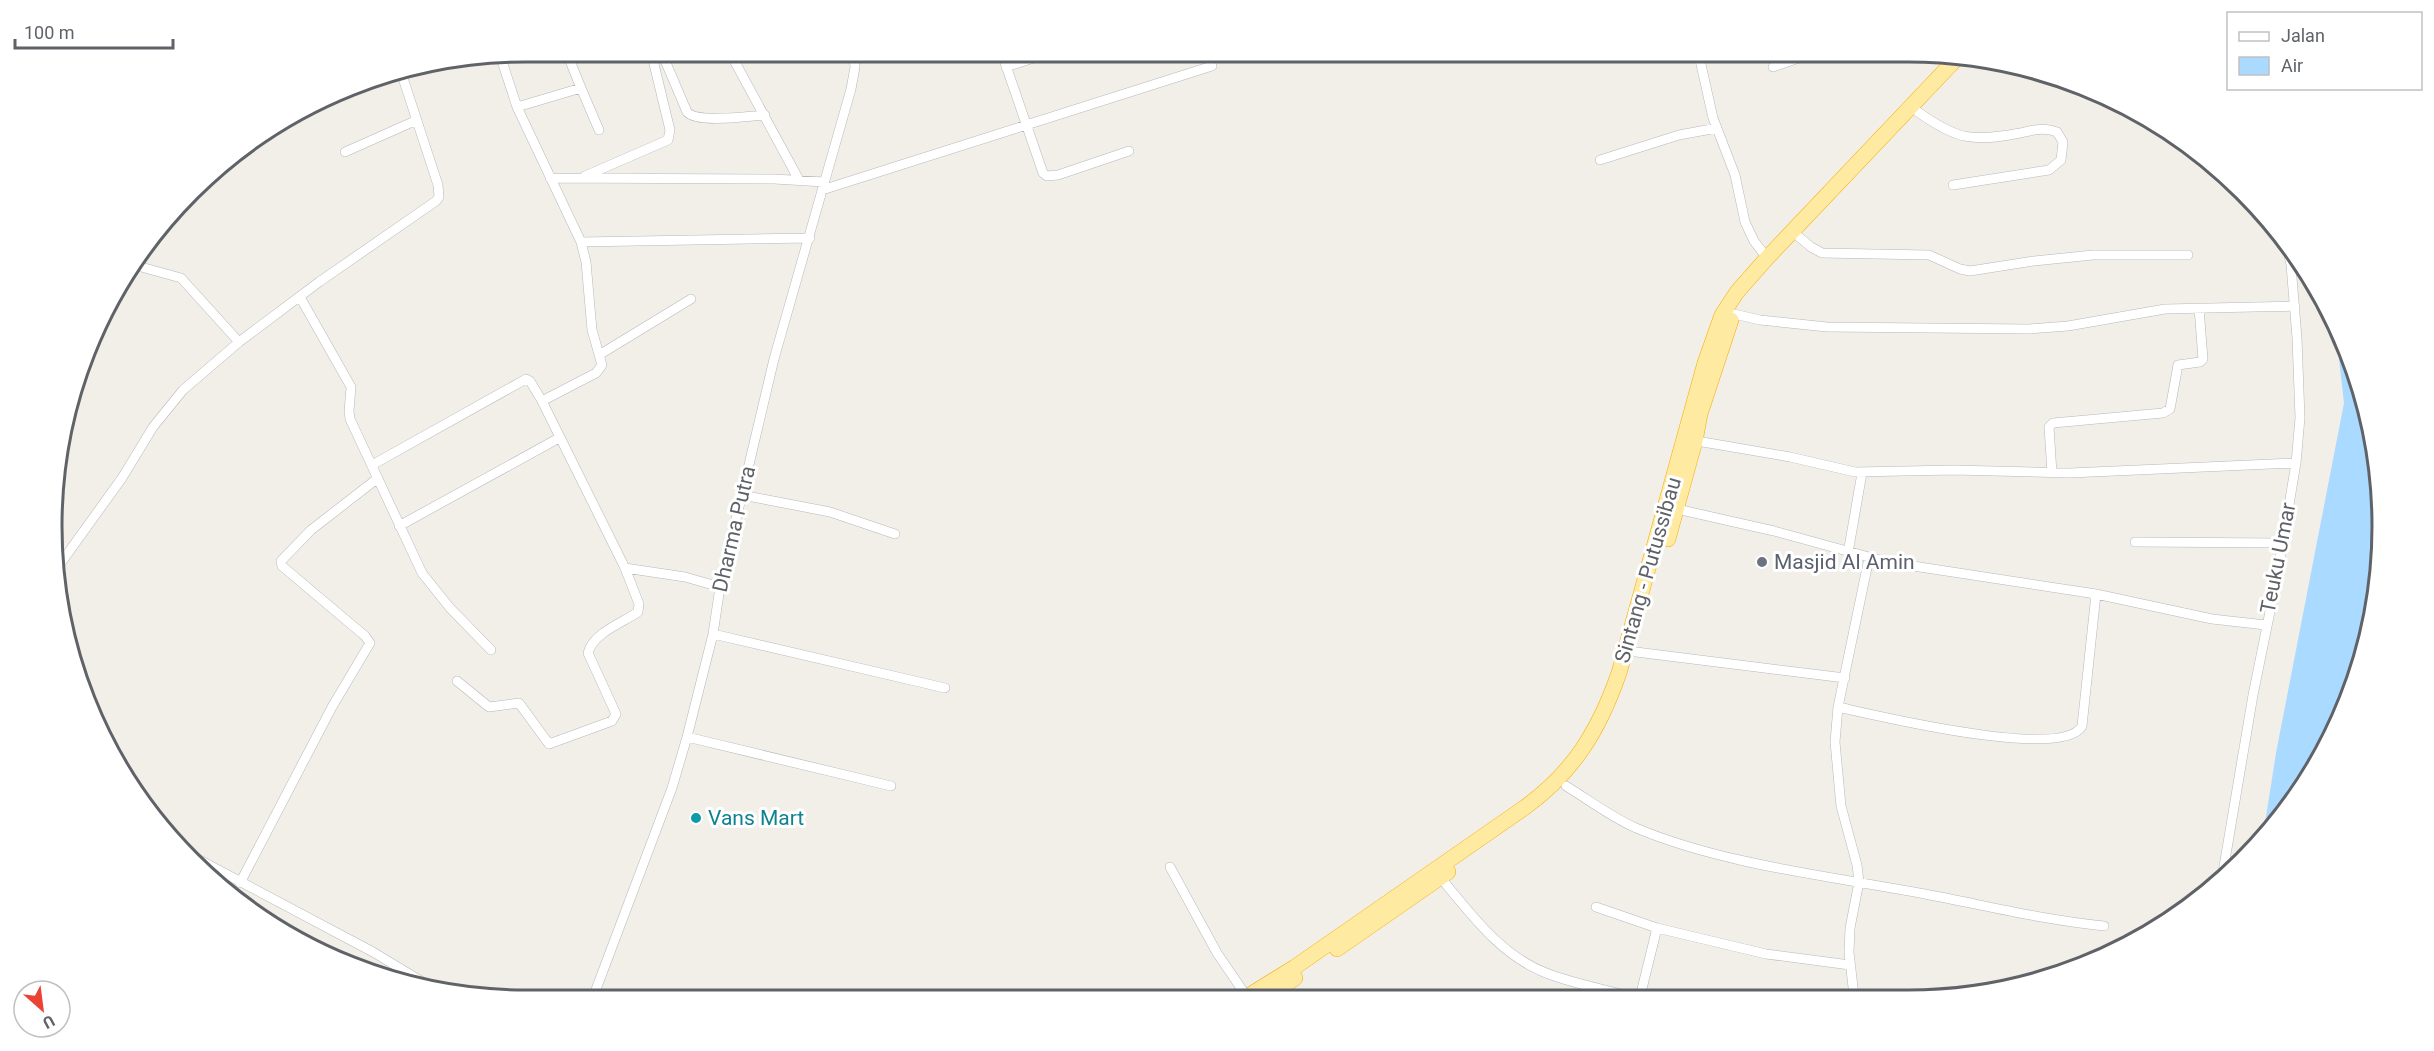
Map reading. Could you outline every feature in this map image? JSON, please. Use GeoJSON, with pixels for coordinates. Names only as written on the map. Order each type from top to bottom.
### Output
{"type":"FeatureCollection","features":[{"type":"Feature","properties":{"kind":"highway","name":"Sintang - Putussibau"},"geometry":{"type":"LineString","coordinates":[[1257,990],[1440,878],[1528,816],[1566,786],[1597,745],[1618,702],[1636,652],[1677,509],[1705,363],[1722,315],[1737,292],[1767,258],[1952,63]]}},
{"type":"Feature","properties":{"kind":"highway","name":"Sintang - Putussibau"},"geometry":{"type":"LineString","coordinates":[[1277,990],[1546,792],[1564,774],[1592,735],[1609,701],[1690,440],[1734,314],[1746,296],[1799,237],[1964,64]]}},
{"type":"Feature","properties":{"kind":"street"},"geometry":{"type":"LineString","coordinates":[[502,62],[517,107],[581,242],[586,262],[592,330],[602,365],[596,373],[542,400]]}},
{"type":"Feature","properties":{"kind":"street"},"geometry":{"type":"LineString","coordinates":[[570,62],[599,130]]}},
{"type":"Feature","properties":{"kind":"street"},"geometry":{"type":"LineString","coordinates":[[580,178],[668,140],[670,130],[653,62]]}},
{"type":"Feature","properties":{"kind":"street"},"geometry":{"type":"LineString","coordinates":[[667,62],[687,112],[691,116],[702,118],[765,116]]}},
{"type":"Feature","properties":{"kind":"street"},"geometry":{"type":"LineString","coordinates":[[735,62],[800,180]]}},
{"type":"Feature","properties":{"kind":"street","name":"Dharma Putra"},"geometry":{"type":"LineString","coordinates":[[596,990],[672,788],[687,737],[713,634],[720,587],[774,359],[851,89],[854,62]]}},
{"type":"Feature","properties":{"kind":"street"},"geometry":{"type":"LineString","coordinates":[[1004,62],[1043,173],[1050,177],[1129,151]]}},
{"type":"Feature","properties":{"kind":"street"},"geometry":{"type":"LineString","coordinates":[[1006,67],[1021,62]]}},
{"type":"Feature","properties":{"kind":"street"},"geometry":{"type":"LineString","coordinates":[[1701,62],[1717,128],[1735,176],[1745,222],[1754,241],[1767,258]]}},
{"type":"Feature","properties":{"kind":"street"},"geometry":{"type":"LineString","coordinates":[[1773,68],[1789,62]]}},
{"type":"Feature","properties":{"kind":"street"},"geometry":{"type":"LineString","coordinates":[[550,178],[800,180],[823,186],[1212,66]]}},
{"type":"Feature","properties":{"kind":"street"},"geometry":{"type":"LineString","coordinates":[[63,562],[104,504],[153,427],[172,402],[205,370],[239,342],[439,197],[438,185],[403,78]]}},
{"type":"Feature","properties":{"kind":"street"},"geometry":{"type":"LineString","coordinates":[[517,107],[581,88]]}},
{"type":"Feature","properties":{"kind":"street"},"geometry":{"type":"LineString","coordinates":[[1918,112],[1953,134],[1971,138],[1994,138],[2043,129],[2056,132],[2063,142],[2061,160],[2049,170],[1953,185]]}},
{"type":"Feature","properties":{"kind":"street"},"geometry":{"type":"LineString","coordinates":[[345,152],[417,120]]}},
{"type":"Feature","properties":{"kind":"street"},"geometry":{"type":"LineString","coordinates":[[1600,160],[1679,135],[1717,128]]}},
{"type":"Feature","properties":{"kind":"street"},"geometry":{"type":"LineString","coordinates":[[1799,237],[1822,253],[1929,255],[1970,271],[2093,255],[2188,255]]}},
{"type":"Feature","properties":{"kind":"street"},"geometry":{"type":"LineString","coordinates":[[581,242],[810,238]]}},
{"type":"Feature","properties":{"kind":"street","name":"Teuku Umar"},"geometry":{"type":"LineString","coordinates":[[2224,865],[2265,625],[2296,463],[2300,418],[2295,306],[2291,263]]}},
{"type":"Feature","properties":{"kind":"street"},"geometry":{"type":"LineString","coordinates":[[141,267],[181,278],[239,342]]}},
{"type":"Feature","properties":{"kind":"street"},"geometry":{"type":"LineString","coordinates":[[300,297],[351,387],[349,414],[412,557],[433,589],[491,650]]}},
{"type":"Feature","properties":{"kind":"street"},"geometry":{"type":"LineString","coordinates":[[599,355],[691,299]]}},
{"type":"Feature","properties":{"kind":"street"},"geometry":{"type":"LineString","coordinates":[[1734,314],[1760,320],[1827,327],[2029,329],[2166,309],[2295,306]]}},
{"type":"Feature","properties":{"kind":"street"},"geometry":{"type":"LineString","coordinates":[[2052,473],[2049,427],[2053,423],[2163,413],[2170,409],[2178,365],[2203,359],[2199,308]]}},
{"type":"Feature","properties":{"kind":"street"},"geometry":{"type":"LineString","coordinates":[[372,465],[522,379],[530,381],[542,400],[625,568],[639,604],[638,612],[603,634],[592,645],[588,653],[616,714],[612,721],[549,744],[519,703],[489,707],[457,681]]}},
{"type":"Feature","properties":{"kind":"street"},"geometry":{"type":"LineString","coordinates":[[399,526],[559,438]]}},
{"type":"Feature","properties":{"kind":"street"},"geometry":{"type":"LineString","coordinates":[[1690,440],[1862,472],[1954,470],[2052,473],[2296,463]]}},
{"type":"Feature","properties":{"kind":"street"},"geometry":{"type":"LineString","coordinates":[[1848,552],[1862,472]]}},
{"type":"Feature","properties":{"kind":"street"},"geometry":{"type":"LineString","coordinates":[[240,883],[332,707],[370,643],[365,636],[282,566],[281,561],[311,530],[378,478]]}},
{"type":"Feature","properties":{"kind":"street"},"geometry":{"type":"LineString","coordinates":[[742,495],[830,512],[895,534]]}},
{"type":"Feature","properties":{"kind":"street"},"geometry":{"type":"LineString","coordinates":[[1677,509],[1774,531],[1869,558],[2096,594],[2212,619],[2265,625]]}},
{"type":"Feature","properties":{"kind":"street"},"geometry":{"type":"LineString","coordinates":[[2135,542],[2282,543]]}},
{"type":"Feature","properties":{"kind":"street"},"geometry":{"type":"LineString","coordinates":[[1853,990],[1850,965],[1850,928],[1859,882],[1857,865],[1841,806],[1834,742],[1838,707],[1869,558]]}},
{"type":"Feature","properties":{"kind":"street"},"geometry":{"type":"LineString","coordinates":[[625,568],[685,577],[720,587]]}},
{"type":"Feature","properties":{"kind":"street"},"geometry":{"type":"LineString","coordinates":[[1838,707],[1936,728],[2028,740],[2072,736],[2080,731],[2082,726],[2096,594]]}},
{"type":"Feature","properties":{"kind":"street"},"geometry":{"type":"LineString","coordinates":[[713,634],[945,688]]}},
{"type":"Feature","properties":{"kind":"street"},"geometry":{"type":"LineString","coordinates":[[1636,652],[1845,678]]}},
{"type":"Feature","properties":{"kind":"street"},"geometry":{"type":"LineString","coordinates":[[687,737],[891,786]]}},
{"type":"Feature","properties":{"kind":"street"},"geometry":{"type":"LineString","coordinates":[[1566,786],[1635,828],[1678,842],[1799,873],[1923,893],[2054,921],[2104,926]]}},
{"type":"Feature","properties":{"kind":"street"},"geometry":{"type":"LineString","coordinates":[[1170,867],[1217,953],[1241,990]]}},
{"type":"Feature","properties":{"kind":"street"},"geometry":{"type":"LineString","coordinates":[[213,868],[373,952],[412,976]]}},
{"type":"Feature","properties":{"kind":"street"},"geometry":{"type":"LineString","coordinates":[[1440,878],[1483,928],[1500,945],[1521,960],[1545,973],[1607,990]]}},
{"type":"Feature","properties":{"kind":"street"},"geometry":{"type":"LineString","coordinates":[[1596,908],[1658,928],[1766,954],[1850,965]]}},
{"type":"Feature","properties":{"kind":"street"},"geometry":{"type":"LineString","coordinates":[[1642,990],[1658,928]]}},
{"type":"Feature","properties":{"kind":"water"},"geometry":{"type":"Polygon","coordinates":[[[2338,351],[2357,405],[2369,465],[2372,495],[2372,556],[2364,616],[2348,675],[2325,731],[2294,783],[2265,821],[2276,753],[2344,403],[2338,351]]]}},
{"type":"Feature","properties":{"kind":"place","name":"Masjid Al Amin"},"geometry":{"type":"Point","coordinates":[1762,562]}},
{"type":"Feature","properties":{"kind":"place","name":"Vans Mart"},"geometry":{"type":"Point","coordinates":[696,818]}}]}
